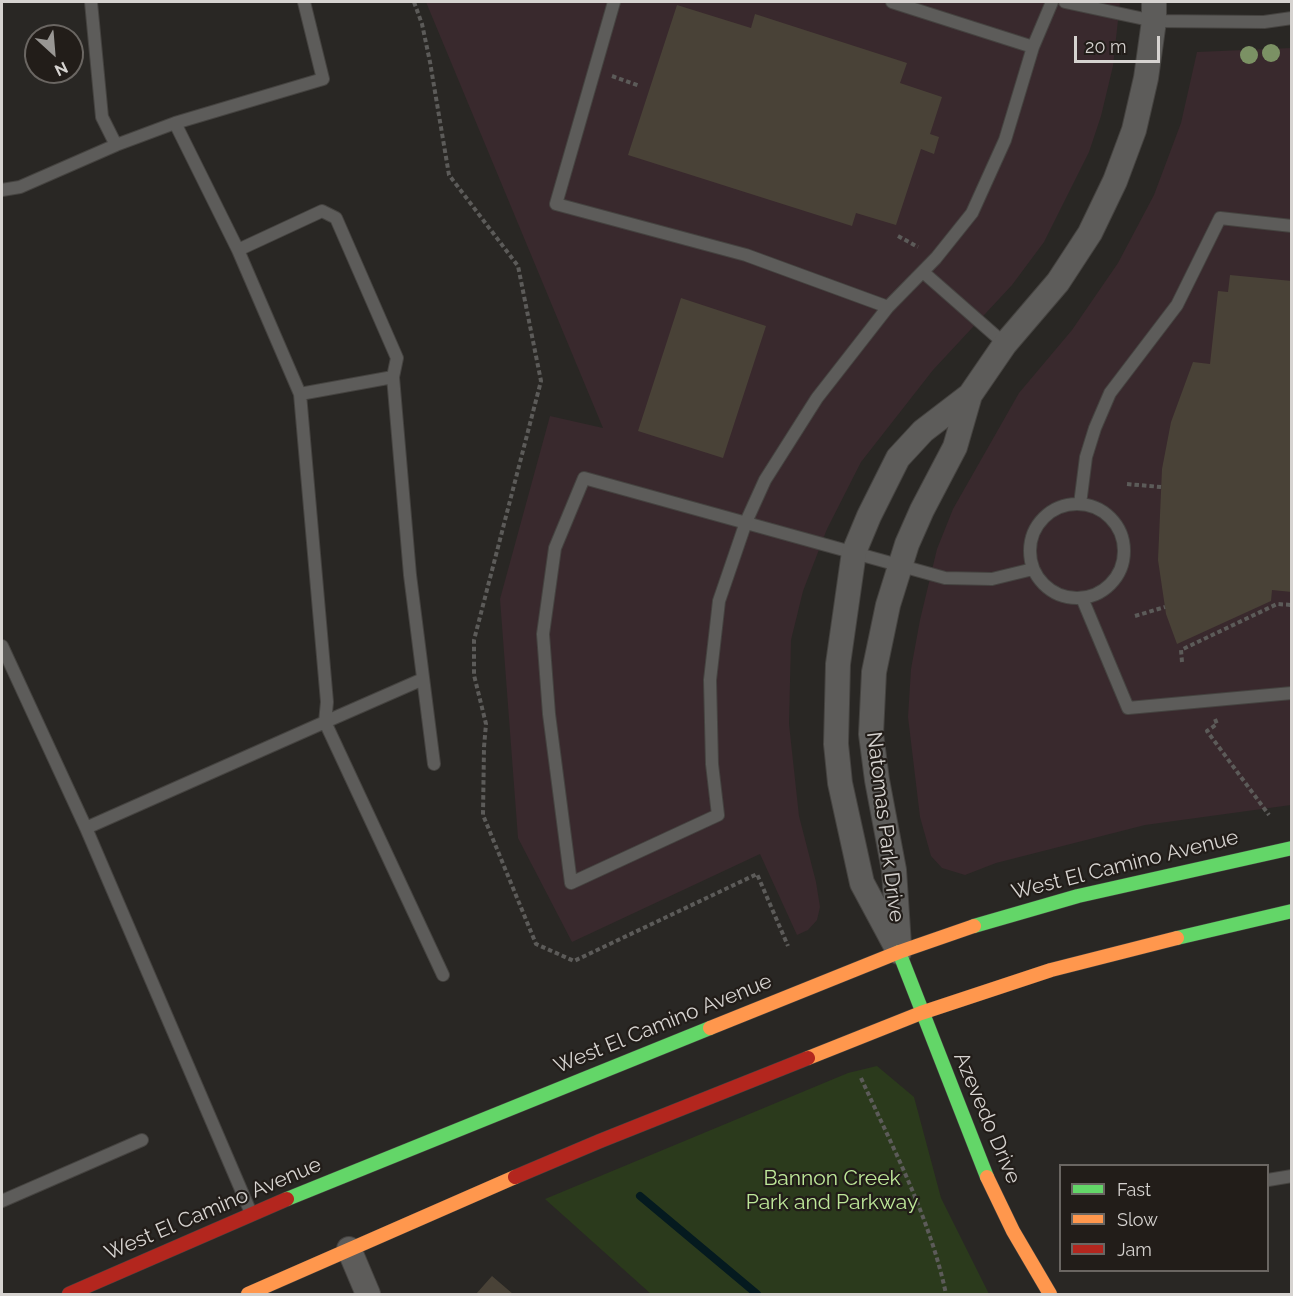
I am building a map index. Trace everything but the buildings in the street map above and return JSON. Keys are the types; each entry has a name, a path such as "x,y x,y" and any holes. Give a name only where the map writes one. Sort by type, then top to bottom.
{"main road":[{"name":"West El Camino Avenue","path":"69,1294 252,1213 899,952 981,923 1078,896 1292,848"},
{"path":"248,1294 600,1141 921,1013 1051,970 1127,949 1292,911"},
{"name":"Azevedo Drive","path":"899,952 981,1164 1037,1276 1050,1294"}],"street":[{"name":"Natomas Park Drive","path":"899,952 862,883 840,783 836,744 838,664 854,552 869,516 898,459 923,431 970,395 1005,344 1058,282 1090,233 1115,181 1134,130 1146,78 1154,11"},
{"name":"Natomas Park Drive","path":"899,952 894,870 871,734 874,672 899,565 922,510 955,447 970,395"},
{"path":"349,1249 368,1294"}],"lane":[{"path":"91,2 102,117 116,145"},
{"path":"2,190 20,187 116,145 175,123 323,79 304,2"},
{"path":"614,2 556,204 746,255 888,308"},
{"path":"892,2 1034,47"},
{"path":"1032,568 992,579 945,578 746,522 584,478 555,548 543,634 549,714 571,883 718,815 712,764 710,680 720,601 746,522 765,480 804,417 888,308 923,272 972,213 1005,140 1034,47 1052,2"},
{"path":"1065,2 1264,22 1292,18"},
{"path":"175,123 238,250 300,394 327,702 324,722 443,975"},
{"path":"238,250 322,211 336,218 397,358 393,377 410,574 434,764"},
{"path":"1080,504 1086,457 1110,393 1177,304 1220,218 1292,226"},
{"path":"923,272 1005,344"},
{"path":"300,394 393,377"},
{"path":"1080,504 1095,507 1108,516 1118,528 1123,542 1123,558 1119,573 1110,585 1097,594 1082,598 1066,597 1052,592 1041,582 1032,568 1029,555 1030,542 1043,518 1066,505 1080,504"},
{"path":"1082,598 1128,708 1292,693"},
{"path":"2,646 86,828 252,1213"},
{"path":"86,828 423,679"},
{"path":"2,1201 142,1140"},
{"path":"1269,1180 1292,1176"}],"path":[{"path":"414,2 422,24 430,62 449,175 518,266 541,381 474,640 474,675 486,724 483,815 536,944 574,962 757,874 788,946"},
{"path":"608,75 640,86"},
{"path":"898,236 918,247"},
{"path":"1127,484 1161,487"},
{"path":"1182,662 1181,650 1277,604 1292,606"},
{"path":"1135,616 1165,607"},
{"path":"1214,718 1217,724 1207,731 1269,815"},
{"path":"861,1078 917,1198 946,1294"}],"shaded area":[{"path":"426,2 1120,2 1113,66 1101,116 1089,152 1044,242 1012,285 933,370 861,462 827,529 803,591 791,640 789,724 799,816 820,907 817,920 808,930 797,935 760,854 572,942 518,838 500,599 550,416 603,428"},
{"path":"1291,48 1291,805 1145,825 996,863 965,875 942,868 931,856 920,817 908,717 911,669 920,620 937,549 953,509 1019,393 1072,330 1118,263 1154,195 1181,123 1197,52"}],"green space":[{"name":"Bannon Creek Park and Parkway","path":"877,1066 914,1097 941,1198 989,1294 651,1294 545,1199 848,1073"}],"waterway":[{"path":"640,1196 757,1294"}],"traffic: fast":[{"path":"974,926 1078,896 1292,848"},
{"path":"1177,938 1292,911"},
{"path":"899,952 987,1177"},
{"path":"287,1199 710,1028"}],"traffic: slow":[{"path":"710,1028 899,952 974,926"},
{"path":"808,1058 921,1013 1051,970 1177,938"},
{"path":"248,1294 515,1177"},
{"path":"987,1177 1013,1231 1050,1294"}],"traffic: jam":[{"path":"515,1177 808,1058"},
{"path":"69,1294 287,1199"}]}
